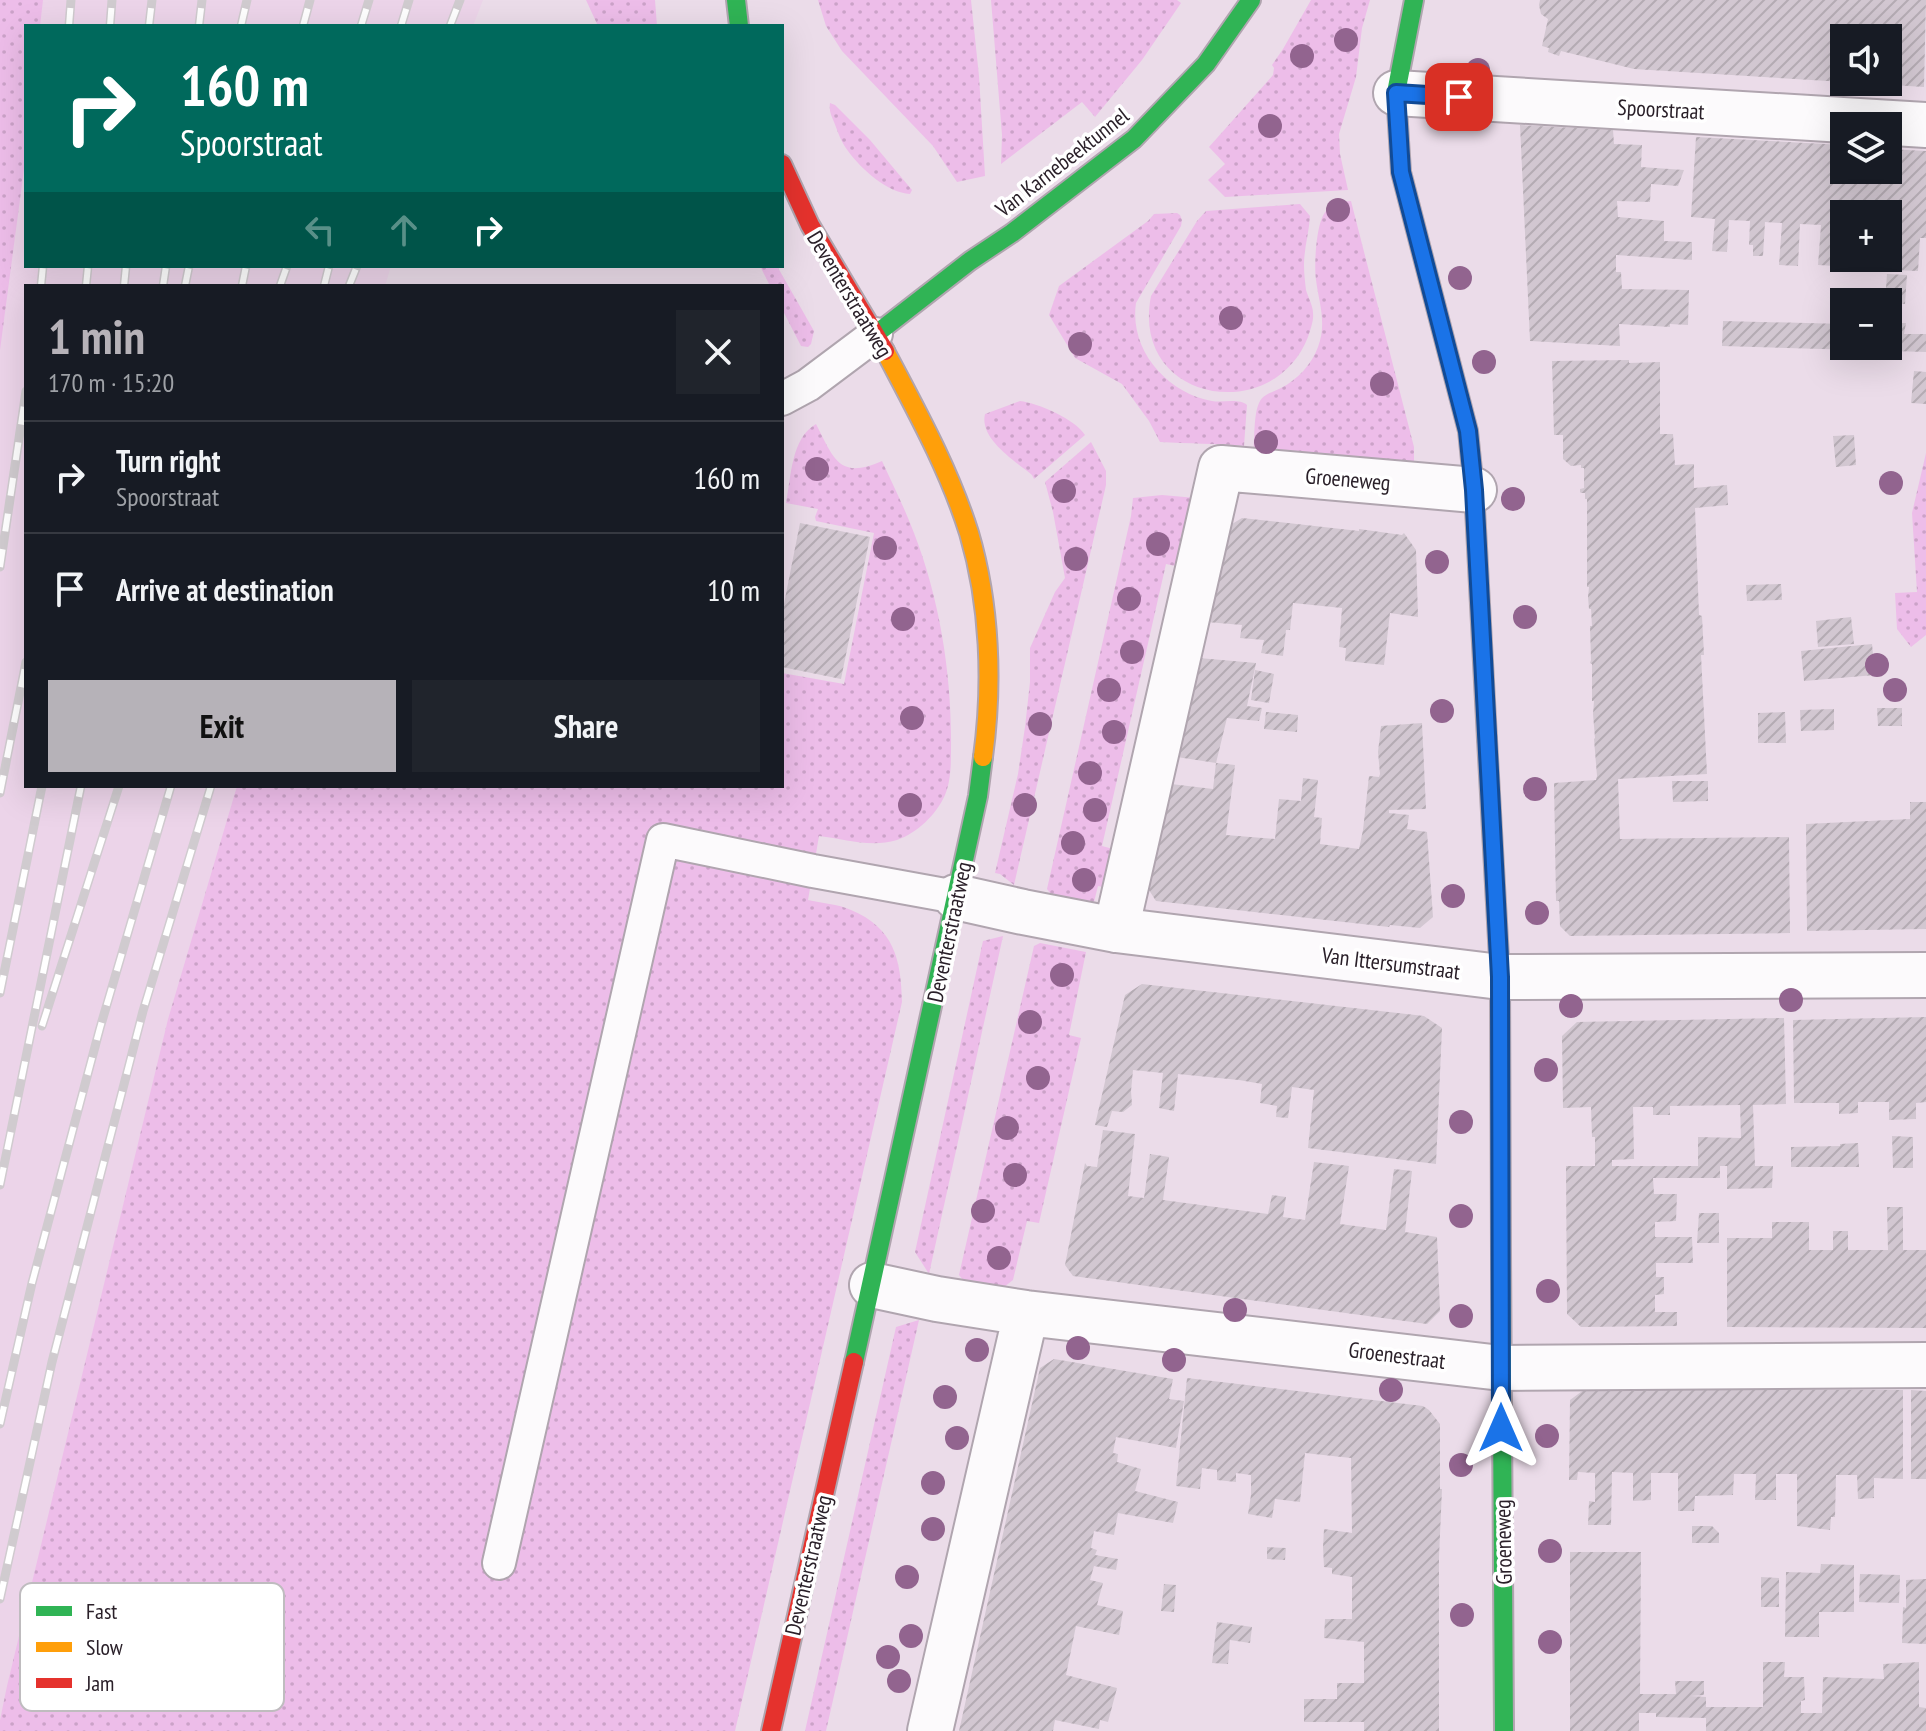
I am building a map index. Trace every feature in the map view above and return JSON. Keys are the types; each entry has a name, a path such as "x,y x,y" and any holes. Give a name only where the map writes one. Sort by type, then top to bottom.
{"street":[{"path":"736,0 739,24"},
{"name":"Van Karnebeektunnel","path":"876,334 1134,139 1206,64 1251,0"},
{"name":"Groeneweg","path":"1414,0 1396,93 1401,172 1468,431 1474,490 1500,977 1504,1731"},
{"name":"Spoorstraat","path":"1396,93 1926,125"},
{"name":"Deventerstraatweg","path":"771,1731 978,796 988,721 982,591 969,534 951,485 927,430 876,334 810,225 784,168"},
{"name":"Groeneweg","path":"1116,930 1221,468 1474,490"},
{"name":"Van Ittersumstraat","path":"956,897 1116,930 1500,977 1926,975"},
{"name":"Groenestraat","path":"872,1285 1026,1313 1501,1368 1926,1365"},
{"path":"930,1731 1026,1313"}],"lane":[{"path":"784,398 808,385 876,334"},
{"path":"499,1563 663,840 956,897"}],"shaded area":[{"path":"0,0 483,0 474,24 24,24 24,268 390,268 386,284 24,284 24,788 236,788 168,1019 33,1583 20,1583 20,1637 0,1720"},
{"path":"0,0 43,0 40,24 24,24 24,169 0,350"},
{"path":"586,0 655,0 657,24 597,24"},
{"path":"818,0 971,0 985,176 957,182 933,146 842,51 826,26"},
{"path":"991,0 1177,0 1181,3 1142,60 1095,117 1082,102 1001,164 1002,135"},
{"path":"1311,0 1370,0 1362,28 1356,77 1339,134 1348,190 1225,197 1208,180 1225,164 1209,147 1273,75 1272,65"},
{"path":"830,103 870,140 912,190 910,194 884,185 853,158 840,137 830,113"},
{"path":"1351,201 1414,447 1414,468 1253,456 1255,420 1260,401 1298,376 1318,347 1322,321 1315,274 1318,231 1332,203"},
{"path":"1300,204 1310,216 1304,268 1313,316 1308,337 1290,365 1266,383 1237,392 1208,390 1182,379 1162,360 1150,332 1151,296 1197,221 1206,211"},
{"path":"1177,213 1182,220 1181,226 1136,303 1135,320 1139,337 1154,367 1180,389 1212,401 1235,401 1247,405 1244,446 1160,442 1122,384 1075,358 1049,315 1059,286 1154,214"},
{"path":"761,268 778,268 814,331 808,347 801,346 784,313 784,284 769,284"},
{"path":"1020,401 1056,413 1085,435 1034,479 993,441 985,423 985,414"},
{"path":"816,424 833,456 847,467 868,466 882,461 910,524 931,585 943,639 951,721 951,766 945,795 937,809 912,833 897,840 877,843 819,836 808,900 846,908 877,926 886,936 897,959 902,1002 735,1731 0,1731 20,1632 20,1711 284,1711 284,1583 32,1583 168,1019 236,788 784,788 784,673 844,684 874,533 816,521 818,509 786,503 797,449 808,430"},
{"path":"1091,442 1106,471 1106,485 1014,885 995,873 1018,774 1030,682 1030,648 1055,592 1065,578 1045,482"},
{"path":"1926,453 1926,635 1911,647 1897,629 1895,593 1917,592 1912,513"},
{"path":"1162,495 1196,498 1180,567 1166,564 1102,846 1117,850 1108,888 1098,886 1093,906 1054,895 1047,889 1133,498"},
{"path":"1003,936 929,1274 915,1252 983,941"},
{"path":"1040,943 1086,952 1069,1035 1081,1038 1039,1223 1027,1221 1013,1280 1004,1287 963,1280 959,1275 1034,946"},
{"path":"919,1320 826,1731 805,1731 896,1327"}],"building":[{"path":"1540,0 1926,0 1924,87 1902,86 1902,24 1830,24 1830,81 1634,69 1561,51 1559,56 1542,46 1548,19 1541,14"},
{"path":"1520,125 1613,130 1614,144 1642,145 1641,167 1684,170 1678,186 1651,184 1650,202 1617,201 1618,217 1664,221 1664,241 1692,242 1692,260 1616,255 1616,272 1621,272 1622,289 1689,290 1688,325 1619,324 1620,346 1530,341"},
{"path":"1696,137 1830,144 1830,184 1902,184 1902,150 1926,151 1926,238 1920,238 1918,271 1902,270 1902,200 1830,200 1830,266 1818,265 1821,225 1800,224 1798,266 1779,265 1782,223 1765,222 1763,256 1753,256 1753,245 1749,245 1750,221 1729,220 1727,252 1712,251 1715,219 1691,217"},
{"path":"1887,274 1907,275 1905,304 1902,304 1902,288 1886,288"},
{"path":"1723,321 1830,324 1830,349 1722,346"},
{"path":"1902,323 1906,323 1904,334 1926,334 1926,352 1902,351"},
{"path":"1629,360 1629,363 1660,362 1660,434 1673,434 1675,465 1694,464 1694,488 1727,485 1728,505 1695,508 1707,774 1618,779 1620,839 1789,837 1790,933 1570,936 1560,926 1559,901 1556,901 1554,783 1596,780 1597,776 1590,663 1592,626 1587,587 1587,499 1585,493 1580,492 1584,488 1584,468 1581,465 1571,466 1563,459 1563,435 1554,435 1552,361"},
{"path":"1914,371 1926,372 1926,404 1911,403"},
{"path":"1854,435 1856,465 1836,467 1833,436"},
{"path":"1242,518 1404,533 1416,550 1418,617 1390,613 1384,665 1345,661 1346,648 1339,647 1342,608 1293,603 1283,656 1261,653 1264,640 1240,638 1242,625 1207,622 1227,527"},
{"path":"800,523 870,537 841,679 784,667 784,604"},
{"path":"1781,584 1782,600 1747,601 1746,585"},
{"path":"1851,617 1854,644 1818,647 1816,621"},
{"path":"1872,644 1875,675 1804,681 1801,651"},
{"path":"1199,658 1256,663 1247,706 1262,708 1259,721 1227,718 1216,763 1177,757"},
{"path":"1255,670 1274,674 1269,703 1251,700"},
{"path":"1877,708 1902,708 1902,726 1878,726"},
{"path":"1834,709 1834,730 1801,731 1800,710"},
{"path":"1266,712 1298,715 1297,732 1264,729"},
{"path":"1785,712 1786,743 1758,743 1758,713"},
{"path":"1422,723 1426,809 1389,810 1389,813 1409,815 1407,829 1427,832 1433,917 1420,928 1389,927 1156,901 1147,887 1171,784 1213,789 1216,763 1235,765 1226,835 1275,839 1279,799 1301,801 1303,778 1318,780 1314,817 1322,818 1320,844 1359,849 1369,776 1379,777 1380,774 1378,752 1381,726"},
{"path":"1672,781 1708,781 1708,801 1673,802"},
{"path":"1910,802 1926,802 1926,929 1807,931 1806,824 1910,819"},
{"path":"1142,984 1424,1016 1442,1028 1436,1164 1308,1148 1314,1090 1292,1087 1288,1118 1276,1117 1277,1106 1260,1103 1262,1084 1239,1080 1178,1074 1174,1111 1159,1108 1163,1073 1133,1070 1132,1105 1123,1112 1112,1111 1107,1127 1095,1125 1125,995"},
{"path":"1926,1017 1926,1102 1916,1103 1916,1119 1889,1120 1889,1102 1858,1102 1858,1113 1839,1114 1839,1103 1794,1103 1793,1020"},
{"path":"1784,1018 1786,1104 1753,1105 1755,1166 1773,1166 1772,1188 1727,1189 1727,1166 1720,1166 1720,1178 1653,1178 1654,1194 1677,1194 1676,1221 1655,1222 1655,1237 1692,1237 1693,1263 1656,1263 1656,1277 1664,1277 1664,1294 1655,1295 1655,1312 1677,1312 1677,1326 1581,1327 1567,1314 1566,1166 1595,1166 1591,1107 1563,1108 1562,1036 1577,1022","holes":["1740,1105 1741,1138 1698,1137 1698,1166 1612,1166 1612,1160 1634,1159 1633,1107 1653,1107 1653,1115 1670,1115 1670,1106"]},
{"path":"1103,1130 1135,1134 1128,1196 1144,1198 1150,1154 1169,1157 1163,1200 1268,1214 1272,1195 1286,1197 1283,1217 1305,1220 1314,1162 1349,1166 1340,1224 1386,1230 1394,1169 1412,1171 1405,1232 1437,1237 1440,1311 1427,1324 1073,1276 1065,1265 1085,1163 1097,1167"},
{"path":"1892,1136 1913,1137 1913,1168 1893,1168"},
{"path":"1858,1143 1859,1167 1791,1167 1791,1147"},
{"path":"1887,1207 1903,1207 1903,1250 1926,1250 1926,1328 1727,1327 1727,1238 1772,1238 1772,1222 1809,1222 1809,1250 1833,1250 1833,1231 1848,1231 1848,1250 1888,1250"},
{"path":"1699,1213 1719,1213 1719,1243 1697,1243"},
{"path":"1054,1359 1173,1379 1169,1399 1184,1401 1176,1448 1116,1437 1113,1453 1118,1454 1117,1462 1141,1469 1135,1491 1178,1502 1173,1523 1118,1513 1114,1535 1094,1531 1091,1548 1097,1550 1095,1555 1118,1559 1116,1570 1094,1566 1090,1580 1103,1583 1097,1605 1123,1611 1119,1635 1076,1626 1066,1675 1117,1688 1108,1722 1100,1720 1099,1729 1055,1720 1053,1731 959,1731 1040,1368"},
{"path":"1187,1378 1423,1406 1440,1424 1439,1731 1364,1731 1364,1722 1304,1722 1304,1699 1337,1699 1337,1683 1364,1683 1364,1642 1324,1638 1325,1619 1352,1619 1352,1577 1332,1574 1332,1568 1324,1567 1323,1547 1324,1529 1352,1533 1351,1458 1305,1453 1300,1502 1275,1499 1272,1518 1248,1514 1251,1475 1236,1473 1236,1482 1217,1480 1217,1470 1202,1468 1200,1489 1176,1486"},
{"path":"1585,1389 1903,1390 1903,1479 1874,1478 1874,1498 1858,1499 1857,1475 1836,1475 1835,1517 1831,1517 1830,1530 1797,1526 1797,1474 1776,1474 1776,1500 1755,1500 1756,1474 1734,1474 1733,1495 1695,1496 1694,1511 1678,1511 1678,1473 1651,1473 1651,1500 1633,1501 1633,1473 1612,1472 1611,1525 1588,1525 1589,1501 1595,1502 1595,1473 1578,1472 1577,1480 1569,1480 1570,1400"},
{"path":"1911,1390 1926,1391 1926,1479 1911,1479"},
{"path":"1692,1526 1712,1526 1719,1533 1719,1543 1692,1543"},
{"path":"1267,1547 1286,1548 1285,1560 1267,1559"},
{"path":"1570,1552 1641,1552 1640,1694 1676,1694 1675,1681 1704,1681 1704,1695 1690,1696 1706,1697 1706,1707 1763,1707 1763,1662 1785,1662 1784,1677 1804,1677 1805,1700 1801,1701 1801,1713 1822,1713 1823,1677 1884,1679 1883,1664 1919,1662 1919,1707 1926,1708 1926,1731 1706,1731 1706,1718 1656,1717 1656,1713 1639,1713 1639,1731 1570,1731"},
{"path":"1821,1564 1854,1565 1854,1612 1819,1612 1819,1637 1785,1637 1786,1572 1820,1573"},
{"path":"1860,1574 1900,1575 1899,1603 1859,1602"},
{"path":"1761,1577 1779,1578 1779,1607 1761,1607"},
{"path":"1926,1579 1926,1644 1902,1643 1906,1580"},
{"path":"1164,1584 1176,1585 1174,1612 1161,1611"},
{"path":"1217,1622 1252,1627 1250,1643 1230,1640 1228,1664 1212,1663"}],"railway":[{"path":"69,24 71,0"},
{"path":"110,24 112,0"},
{"path":"149,24 152,0"},
{"path":"199,24 202,0"},
{"path":"241,24 247,0"},
{"path":"304,24 310,0"},
{"path":"362,24 369,0"},
{"path":"402,24 409,0"},
{"path":"451,24 460,0"},
{"path":"41,284 43,268"},
{"path":"86,284 88,268"},
{"path":"124,284 126,268"},
{"path":"163,284 166,268"},
{"path":"185,284 189,268"},
{"path":"242,284 246,268"},
{"path":"281,284 286,268"},
{"path":"324,284 328,268"},
{"path":"350,284 356,268"},
{"path":"0,567 24,405"},
{"path":"0,793 24,672"},
{"path":"0,993 42,788"},
{"path":"0,1185 81,788"},
{"path":"42,1026 118,788"},
{"path":"0,1424 32,1283 100,1028 170,788"},
{"path":"0,1599 52,1362 143,1011 210,788"}],"traffic: fast":[{"path":"736,0 739,24"},
{"path":"876,334 1134,139 1206,64 1251,0"},
{"path":"1414,0 1396,93 1401,172 1468,431 1487,739"},
{"path":"854,1362 978,796 983,757"},
{"path":"1501,1253 1504,1731"}],"traffic: slow":[{"path":"885,351 942,463 961,509 976,560 988,644 988,701 983,757"},
{"path":"1487,739 1500,977 1501,1253"}],"traffic: jam":[{"path":"784,168 810,225 885,351"},
{"path":"771,1731 854,1362"}],"route":[{"path":"1459,97 1396,93 1401,172 1468,431 1474,490 1500,977 1501,1428"}]}
